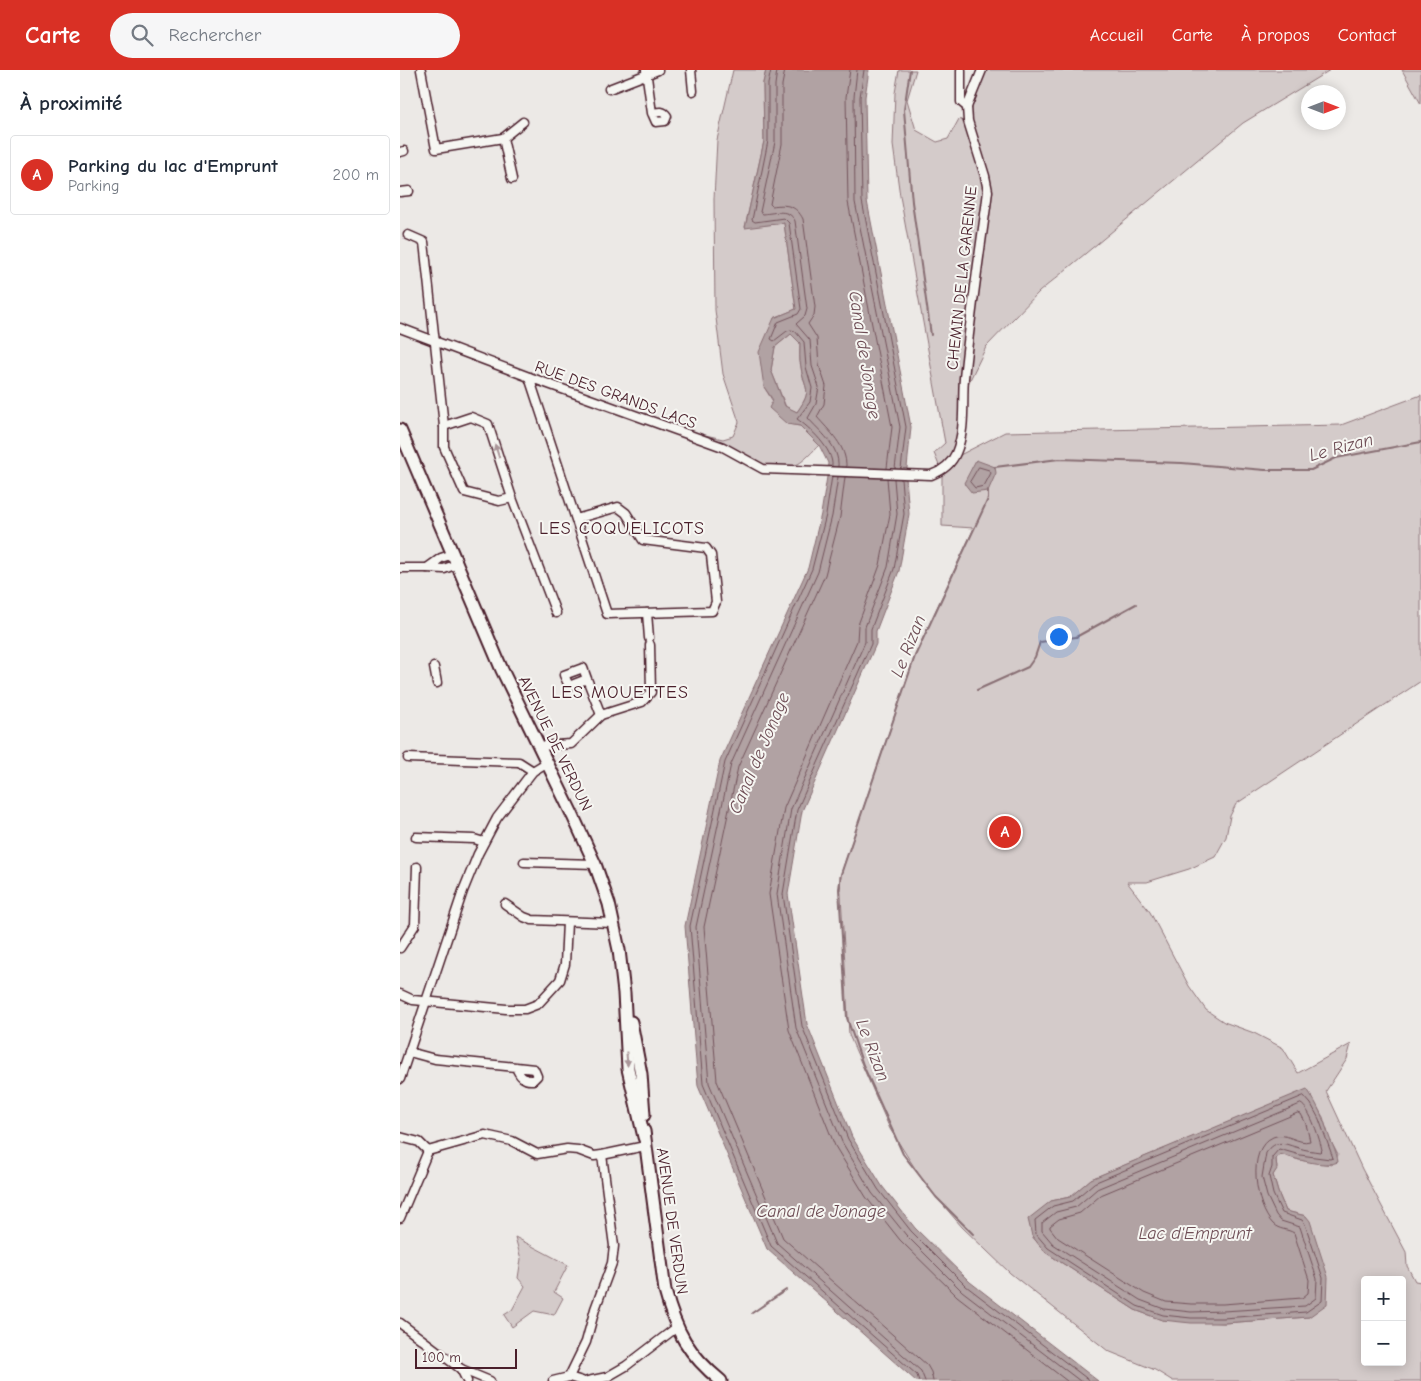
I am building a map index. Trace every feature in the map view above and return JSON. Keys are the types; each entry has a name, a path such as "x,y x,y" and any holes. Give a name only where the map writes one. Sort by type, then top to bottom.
{"main road":[{"name":"AVENUE DE VERDUN","path":"400,430 502,670 595,864 609,904 619,950 624,993 641,1074 644,1141 665,1291 676,1327 693,1354 722,1381"}],"street":[{"path":"421,70 436,149 503,138 518,128 523,122"},
{"path":"609,90 646,72 658,70"},
{"path":"691,70 693,91"},
{"name":"CHEMIN DE LA GARENNE","path":"925,475 939,472 948,466 956,454 962,434 964,378 988,191 968,121 967,107 961,102 961,70"},
{"path":"967,107 982,70"},
{"path":"646,72 652,113"},
{"path":"503,138 512,179"},
{"path":"400,192 409,190"},
{"path":"408,235 424,242 444,426 444,447 464,492 500,502 512,498"},
{"name":"RUE DES GRANDS LACS","path":"400,328 723,448 763,469 925,475"},
{"path":"529,377 607,614 712,611 716,602 711,555 706,548 643,540 626,513 618,507 576,519"},
{"path":"444,426 471,417 488,424 512,498 556,613"},
{"path":"400,568 444,569 455,559"},
{"path":"539,746 571,744 601,714 642,702 651,692 647,613"},
{"path":"434,667 437,683"},
{"path":"587,680 601,714"},
{"path":"408,758 519,762 533,771"},
{"path":"400,1079 463,891 478,854 497,818 533,771 546,764"},
{"path":"416,837 474,839 484,842"},
{"path":"524,862 595,864"},
{"path":"400,948 415,925 417,867"},
{"path":"505,904 532,920 613,923"},
{"path":"400,994 413,1000 506,1009 525,1009 538,1004 560,980 565,964 567,922"},
{"path":"409,1052 435,1058 516,1067"},
{"path":"428,1151 484,1135 512,1141 537,1154 567,1149 578,1150 594,1156 644,1141"},
{"path":"400,1137 419,1142 428,1151"},
{"path":"400,1218 428,1151"},
{"path":"569,1377 586,1342 595,1309 612,1263 614,1246 602,1155"},
{"path":"400,1323 461,1369 490,1381"},
{"path":"588,1381 607,1377 626,1366 676,1327"},
{"path":"461,1369 466,1381"},
{"path":"553,1381 569,1377 582,1381"}],"shaded area":[{"path":"733,70 766,70 763,83 764,141 745,227 784,223 796,309 774,318 764,387 787,424 800,426 819,445 801,462 787,467 761,464 698,436 701,434 723,439 733,436 739,422 723,374 715,310 714,199 717,140"},
{"path":"899,70 916,70 907,100 916,130 937,142 948,139 959,119 965,122 981,70 1330,70 1305,85 1301,85 1301,88 1243,123 1039,292 986,347 968,384 965,435 958,456 1005,432 1341,425 1421,395 1421,681 1236,804 1230,816 1226,837 1215,857 1189,869 1147,882 1127,882 1150,912 1189,986 1206,1010 1224,1022 1254,1033 1283,1048 1298,1073 1351,1044 1347,1059 1326,1091 1362,1169 1406,1252 1407,1266 1415,1281 1421,1282 1421,1381 1173,1381 1155,1370 1108,1351 1010,1273 962,1227 925,1184 890,1129 849,1035 840,877 915,655 974,528 942,526 942,473 934,453 945,443 900,196 893,145 895,93","holes":["1307,1090 1323,1117 1329,1138 1338,1155 1332,1165 1299,1160 1280,1154 1276,1159 1277,1168 1273,1175 1286,1211 1306,1216 1309,1317 1224,1323 1162,1320 1135,1310 1045,1252 1032,1236 1051,1201 1070,1197 1091,1179"]},
{"path":"1402,70 1421,70 1421,104"},
{"path":"791,334 800,343 800,364 807,394 797,412 786,407 771,370 775,347"},
{"path":"515,1237 568,1265 554,1292 563,1298 554,1315 534,1311 512,1327 504,1315 512,1310 525,1286 518,1278 521,1259"}],"water":[{"name":"Canal de Jonage","path":"766,70 869,70 865,97 867,201 911,427 906,478 909,514 899,571 876,631 876,644 802,811 788,894 807,1024 852,1137 882,1186 915,1228 970,1282 1098,1381 916,1381 767,1249 698,1086 685,926 720,761 808,568 821,514 828,463 819,445 800,426 787,424 769,408 773,400 764,387 759,352 774,318 796,309 784,223 745,228 764,141 763,83","holes":["791,334 800,343 800,361 807,394 797,412 785,406 771,370 775,347"]},
{"path":"976,460 995,467 996,473 988,491 972,493 964,483"},
{"name":"Lac d'Emprunt","path":"1307,1089 1322,1117 1338,1162 1332,1164 1317,1163 1280,1154 1276,1159 1277,1169 1273,1175 1286,1211 1306,1216 1310,1221 1328,1277 1327,1304 1309,1317 1224,1323 1191,1323 1162,1320 1135,1310 1045,1252 1032,1236 1028,1219 1051,1201 1070,1197 1091,1179"}],"waterway":[{"path":"910,70 904,110 912,202 931,335"},
{"name":"Le Rizan","path":"995,467 1059,459 1182,463 1265,470 1311,470 1336,458 1421,442"},
{"name":"Le Rizan","path":"973,1234 936,1197 903,1154 863,1065 847,1018 839,889 841,874 915,656 988,499 988,490"},
{"path":"977,690 1028,667 1035,657 1040,642 1076,637 1136,604"},
{"path":"752,1313 786,1290"}],"place":[{"name":"Parking du lac d'Emprunt","path":"1005,832"}],"district":[{"name":"LES COQUELICOTS","path":"622,528"},
{"name":"LES MOUETTES","path":"620,692"}]}
